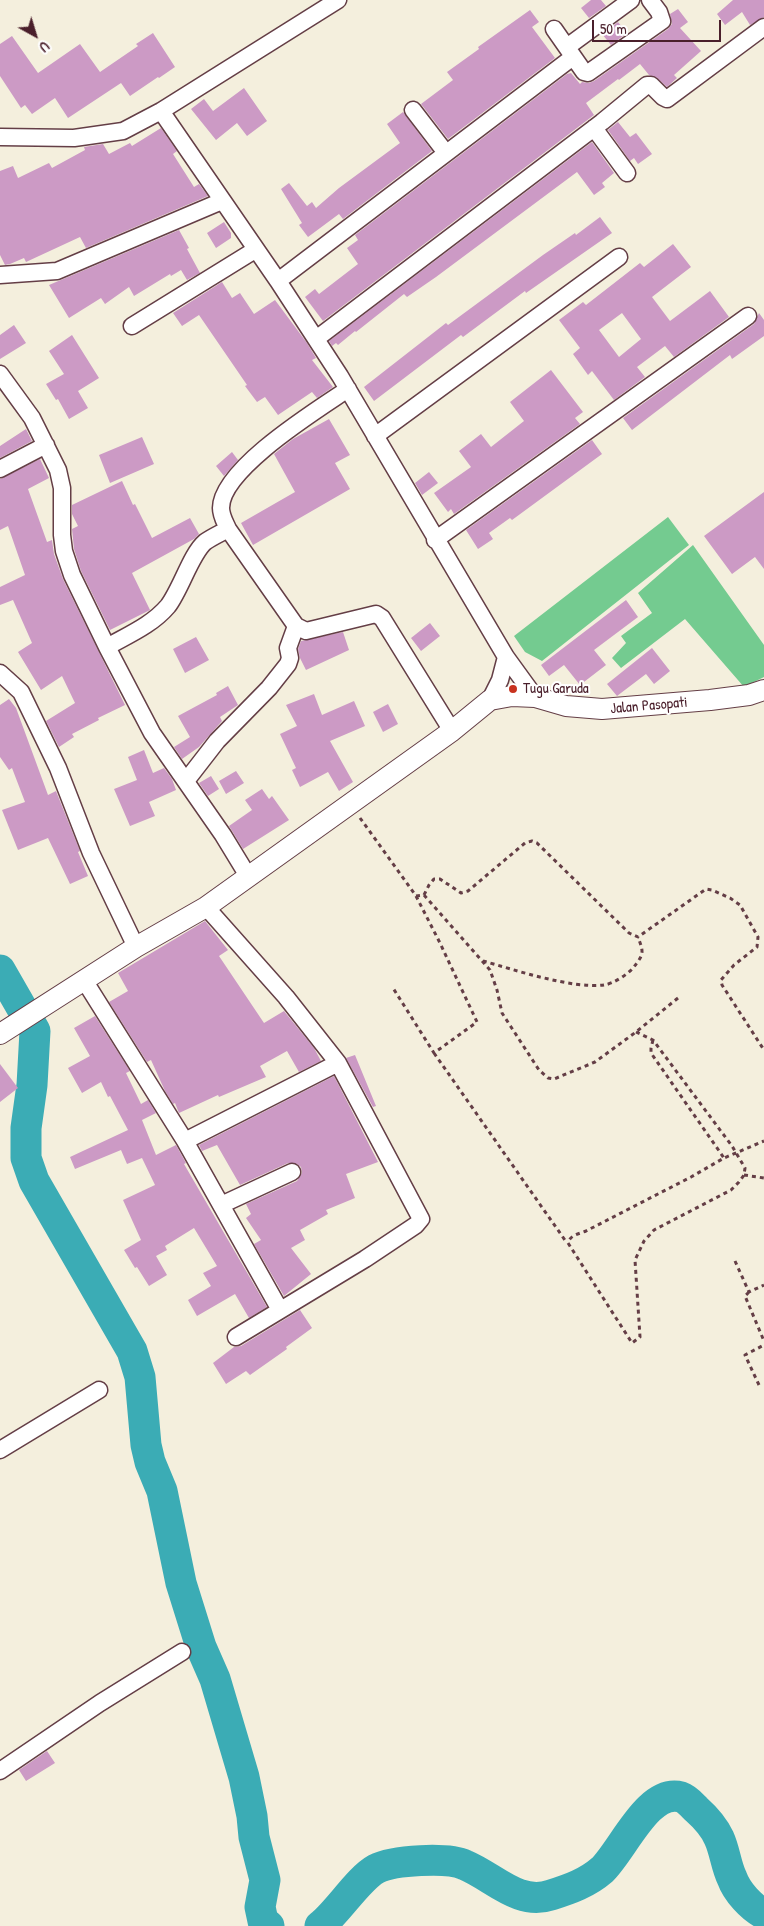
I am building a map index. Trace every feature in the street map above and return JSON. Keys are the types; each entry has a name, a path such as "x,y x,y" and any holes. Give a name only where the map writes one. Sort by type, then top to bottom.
{"street":[{"path":"0,137 74,138 123,131 161,111 338,0"},
{"path":"278,281 446,153 631,0"},
{"path":"554,28 584,72 588,73 662,21 659,12 650,0"},
{"path":"316,339 621,108 647,85 651,85 663,97 667,98 764,27"},
{"path":"413,110 446,153"},
{"path":"161,111 278,281 348,389 506,658 535,697"},
{"path":"594,128 627,173"},
{"path":"0,275 57,272 222,201"},
{"path":"132,326 255,250"},
{"path":"375,436 619,258"},
{"path":"435,540 748,316"},
{"path":"0,374 32,418 58,470 62,488 62,535 64,550 72,575 107,647 152,733 223,835 248,876"},
{"path":"348,389 280,436 237,473 226,492 221,506 222,516 228,529 296,626 306,631 376,614 382,618 452,731"},
{"path":"0,469 46,446"},
{"path":"107,647 147,624 166,608 200,548 205,542 228,529"},
{"path":"186,781 217,741 269,688 288,664 290,658 288,648 296,626"},
{"path":"8,1029 136,947 206,908 452,731 490,700 500,680 506,658"},
{"path":"0,673 21,692 58,768 91,853 136,947"},
{"name":"Jalan Pasopati","path":"490,700 512,696 535,697 566,706 602,709 710,700 749,695 764,690"},
{"path":"206,908 286,997 338,1063 421,1219 416,1225 366,1259 236,1337"},
{"path":"84,980 185,1141 280,1310"},
{"path":"185,1141 338,1063"},
{"path":"221,1205 292,1172"},
{"path":"0,1450 100,1390"},
{"path":"0,1770 116,1700 182,1652"}],"path":[{"path":"350,803 416,896 477,1022 434,1053"},
{"path":"424,895 434,879 440,879 461,893 468,891 525,843 532,841 538,843 629,933 638,937 643,951 642,956 630,972 606,985 574,983 538,976 483,961"},
{"path":"638,937 706,889 730,898 740,905 758,937 757,947 734,965 721,980 764,1050"},
{"path":"416,896 424,895"},
{"path":"424,895 490,970 502,1013 539,1070 548,1078 554,1079 595,1062 678,998"},
{"path":"393,988 434,1053 568,1243 631,1342 635,1342 640,1337 636,1260 644,1241 654,1230 731,1190 744,1175 745,1168 737,1154 653,1040 636,1032"},
{"path":"653,1040 650,1048 652,1053 724,1158"},
{"path":"568,1243 572,1236 612,1218 724,1158 764,1141"},
{"path":"744,1175 764,1178"},
{"path":"735,1261 749,1292"},
{"path":"764,1285 744,1296 764,1341"},
{"path":"759,1385 745,1356 764,1346"}],"green space":[{"path":"668,517 689,545 542,661 525,652 514,636"},
{"path":"693,545 764,645 764,677 744,687 685,619 621,668 612,658 626,643 621,636 652,613 638,593"}],"building":[{"path":"591,0 601,0 606,6 589,18 581,8"},
{"path":"733,0 764,0 764,17 750,25 742,12 725,25 717,14"},
{"path":"678,9 688,22 680,28 701,51 674,75 677,78 667,87 657,78 649,75 640,64 586,103 594,115 323,321 305,297 315,289 319,294 358,264 347,248 358,240 355,235 567,74 571,73 580,84 582,82 589,83 594,81 668,29 672,24 670,14"},
{"path":"530,10 539,22 532,27 555,58 448,139 421,104 453,80 447,72"},
{"path":"618,22 627,33 611,45 602,34"},
{"path":"153,33 175,67 130,96 121,83 68,118 55,98 32,114 25,105 21,108 0,76 0,44 12,36 38,73 80,44 100,72 138,46 136,44"},
{"path":"244,88 267,121 247,136 237,123 216,140 191,109 204,99 213,111"},
{"path":"403,112 432,151 343,219 339,214 308,237 299,225 302,223 281,189 289,183 307,206 312,202 316,208 339,188 400,143 387,124"},
{"path":"618,122 630,137 636,133 652,154 638,164 634,158 630,161 608,130"},
{"path":"161,128 177,151 173,154 194,187 199,184 208,196 86,248 80,237 26,262 24,258 5,265 0,255 0,171 13,166 18,178 49,163 52,168 85,150 84,147 103,144 109,154 130,143 132,146"},
{"path":"592,142 614,173 602,183 605,187 594,195 577,172 436,277 407,297 404,294 338,345 336,343 332,346 329,341"},
{"path":"600,217 612,233 526,293 525,291 463,337 461,335 374,401 364,387 446,323 448,325 543,255 575,233 576,235"},
{"path":"224,222 231,233 231,238 216,248 207,233"},
{"path":"179,230 200,273 187,280 181,270 171,276 170,274 134,296 129,287 105,304 101,298 69,318 49,285"},
{"path":"673,244 691,267 652,297 670,321 710,291 729,317 674,357 665,346 637,367 645,377 614,400 592,371 588,375 573,354 580,348 559,320 583,302 586,305 640,263 644,267","holes":["622,313 641,339 619,357 599,330"]},
{"path":"222,282 232,298 240,293 254,314 275,300 307,343 316,358 312,360 333,387 317,398 312,392 278,415 265,397 257,402 199,315 182,326 173,313"},
{"path":"759,313 764,320 764,336 732,359 730,355 632,430 623,418 754,324"},
{"path":"14,325 26,343 0,359 0,335"},
{"path":"72,335 99,378 78,391 88,408 69,419 58,399 56,400 46,384 64,374 49,351"},
{"path":"551,370 583,412 575,418 580,424 454,514 451,509 448,512 434,493 471,467 459,451 481,434 491,447 524,421 510,402"},
{"path":"329,419 350,455 335,463 350,489 253,545 241,523 295,492 274,454 293,439"},
{"path":"26,429 32,441 0,458 0,446"},
{"path":"142,437 154,464 110,483 99,455"},
{"path":"592,440 602,454 512,520 510,518 489,533 493,539 478,549 466,530"},
{"path":"232,452 238,460 224,476 216,466"},
{"path":"40,459 49,478 28,489 47,542 52,540 54,554 63,579 125,705 98,718 99,720 72,734 74,737 59,747 46,721 75,703 62,676 41,690 18,652 32,643 13,600 0,605 0,587 25,575 8,526 0,530 0,479"},
{"path":"429,472 438,483 422,495 415,483"},
{"path":"122,481 152,538 190,518 199,534 194,539 132,573 150,610 110,630 81,571 74,549 72,529 78,526 72,514 72,505"},
{"path":"764,492 764,569 755,557 732,574 704,536"},
{"path":"626,600 638,617 594,650 606,665 580,685 564,665 549,676 541,665"},
{"path":"430,623 440,636 421,651 411,638"},
{"path":"343,632 349,650 306,670 298,649 301,641"},
{"path":"196,637 209,660 185,673 173,649"},
{"path":"652,648 670,671 654,684 646,674 617,696 607,684"},
{"path":"228,686 238,705 220,717 222,721 199,747 182,759 174,747 190,737 178,716 217,695 216,693"},
{"path":"314,694 322,715 354,701 365,726 330,741 353,782 339,791 328,772 300,787 292,770 296,768 280,734 297,726 286,705"},
{"path":"9,699 16,708 48,795 56,791 80,851 78,852 88,876 70,884 48,838 18,850 2,810 25,802 12,768 9,770 0,757 0,705"},
{"path":"388,704 398,724 383,732 373,712"},
{"path":"144,750 153,773 164,768 172,779 176,790 149,802 155,816 130,826 114,789 137,780 128,757"},
{"path":"236,771 244,783 226,794 219,781"},
{"path":"211,776 219,789 208,796 199,783"},
{"path":"262,789 269,799 272,796 289,820 243,849 229,826 252,810 245,800"},
{"path":"205,921 228,950 219,956 264,1023 284,1011 314,1048 321,1061 299,1072 287,1051 260,1066 266,1077 219,1097 218,1095 179,1113 175,1103 173,1104 165,1091 151,1060 147,1062 109,1002 128,991 118,973"},
{"path":"95,1016 130,1071 126,1073 141,1104 148,1100 156,1113 142,1120 156,1155 176,1145 186,1163 184,1164 267,1307 249,1318 235,1294 197,1316 188,1300 211,1286 203,1273 217,1266 194,1228 165,1246 167,1250 156,1256 167,1275 149,1286 137,1267 135,1268 124,1250 141,1240 123,1200 155,1185 142,1158 127,1164 121,1150 75,1169 70,1157 128,1130 101,1082 82,1093 68,1068 90,1056 74,1028"},
{"path":"355,1055 376,1106 373,1107 346,1058"},
{"path":"0,1064 18,1088 0,1102"},
{"path":"334,1076 378,1162 346,1174 355,1198 326,1210 328,1214 300,1230 305,1240 291,1248 311,1274 284,1296 254,1244 261,1240 246,1218 251,1214 246,1204 297,1181 302,1173 301,1167 297,1164 288,1163 240,1185 217,1145 202,1151 199,1145"},
{"path":"300,1310 312,1328 286,1347 287,1349 250,1375 246,1371 226,1384 213,1363 234,1347 241,1346"},
{"path":"47,1751 55,1763 26,1781 19,1770"}],"waterway":[{"path":"0,970 35,1031 32,1085 26,1128 26,1158 34,1181 132,1351 140,1377 146,1445 150,1462 162,1491 181,1583 201,1647 215,1679 244,1777 254,1837 265,1880 260,1907 263,1921 269,1926"},
{"path":"320,1926 369,1874 376,1869 395,1863 434,1860 465,1865 506,1889 528,1897 551,1895 565,1890 584,1882 602,1870 647,1811 658,1802 669,1797 685,1799 709,1822 719,1838 737,1889 749,1903 764,1914"}],"place":[{"name":"Tugu Garuda","path":"513,689"}]}
